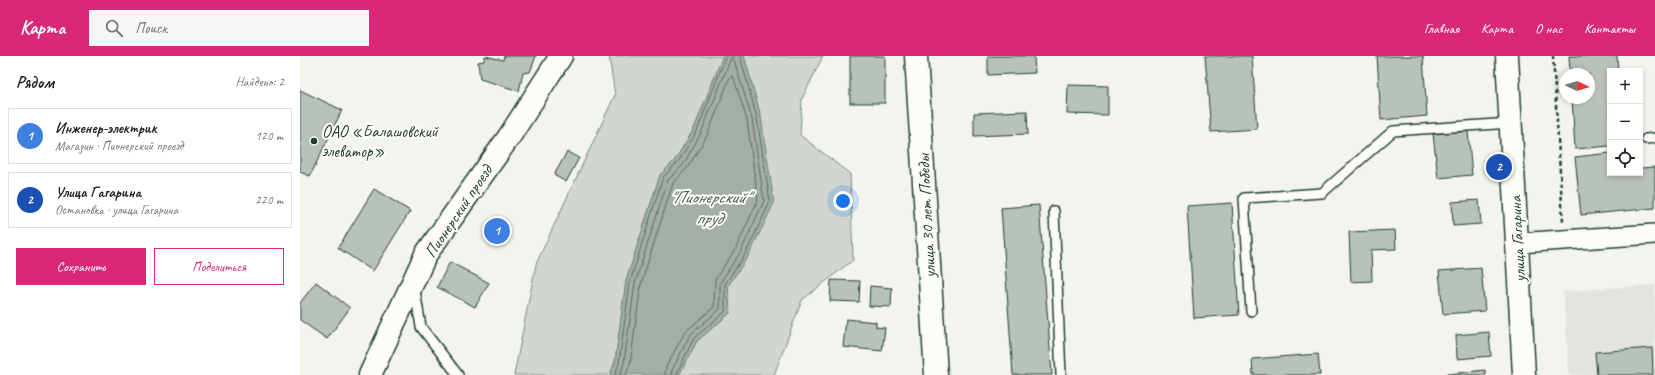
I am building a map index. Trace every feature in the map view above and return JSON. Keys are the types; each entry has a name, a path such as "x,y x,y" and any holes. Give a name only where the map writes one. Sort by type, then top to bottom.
{"street":[{"name":"Пионерский проезд","path":"370,375 426,254 509,137 561,56"},
{"name":"улица 30 лет Победы","path":"916,56 936,375"},
{"name":"улица Гагарина","path":"1507,56 1524,375"},
{"path":"1517,243 1655,234"}],"lane":[{"path":"1251,311 1244,198 1322,193 1393,131 1511,123"},
{"path":"1054,211 1061,375"},
{"path":"414,281 421,327 458,375"}],"path":[{"path":"1553,56 1564,240"}],"shaded area":[{"path":"609,56 723,56 694,129 675,160 660,175 626,281 615,362 610,375 514,375 536,264 615,95"},
{"path":"744,56 823,56 802,99 800,135 850,174 853,260 802,300 774,375 679,375 697,341 730,313 728,286 761,117"},
{"path":"1655,285 1655,375 1569,375 1563,291"}],"water":[{"name":"\"Пионерский\" пруд","path":"723,56 744,56 761,117 774,203 749,255 728,286 730,313 697,341 679,375 610,375 615,362 626,281 660,175 675,160 694,129"}],"building":[{"path":"485,56 503,60 504,56 536,56 530,72 523,73 519,91 480,79 478,62 484,61"},
{"path":"850,56 885,56 885,103 850,103"},
{"path":"988,56 1034,56 1035,73 988,75"},
{"path":"1205,56 1252,56 1257,129 1211,132"},
{"path":"1377,56 1423,56 1427,116 1381,120"},
{"path":"1569,56 1617,56 1618,68 1607,68 1607,146 1575,149 1572,104 1595,104 1595,68 1570,68"},
{"path":"1068,85 1108,86 1108,115 1067,114"},
{"name":"ОАО «Балашовский элеватор»","path":"300,90 342,110 310,176 300,172"},
{"path":"1027,111 1028,134 974,136 974,113"},
{"path":"1468,131 1472,175 1438,178 1433,134"},
{"path":"567,152 579,158 566,182 554,175"},
{"path":"1607,153 1607,176 1643,176 1643,168 1655,167 1655,208 1581,215 1575,157"},
{"path":"374,189 410,211 373,271 338,248"},
{"path":"1479,200 1481,224 1453,226 1452,202"},
{"path":"1232,203 1239,315 1194,318 1187,206"},
{"path":"1039,205 1052,375 1013,375 1001,208"},
{"path":"1395,230 1396,249 1371,250 1372,281 1351,282 1349,232"},
{"path":"450,262 489,283 475,307 437,287"},
{"path":"1481,268 1485,311 1443,314 1439,271"},
{"path":"831,280 860,281 859,302 830,301"},
{"path":"316,282 350,308 327,339 300,320 300,303"},
{"path":"870,286 892,288 891,307 869,306"},
{"path":"846,319 876,322 876,327 885,328 882,351 843,347"},
{"path":"1489,332 1491,356 1457,359 1456,335"},
{"path":"1652,348 1653,375 1597,375 1595,352"},
{"path":"1318,354 1320,375 1253,375 1252,359"},
{"path":"1485,370 1486,375 1439,375"}],"place":[{"name":"ОАО «Балашовский элеватор»","path":"314,141"},
{"name":"Улица Гагарина","path":"1499,167"},
{"name":"Инженер-электрик","path":"497,231"}]}
